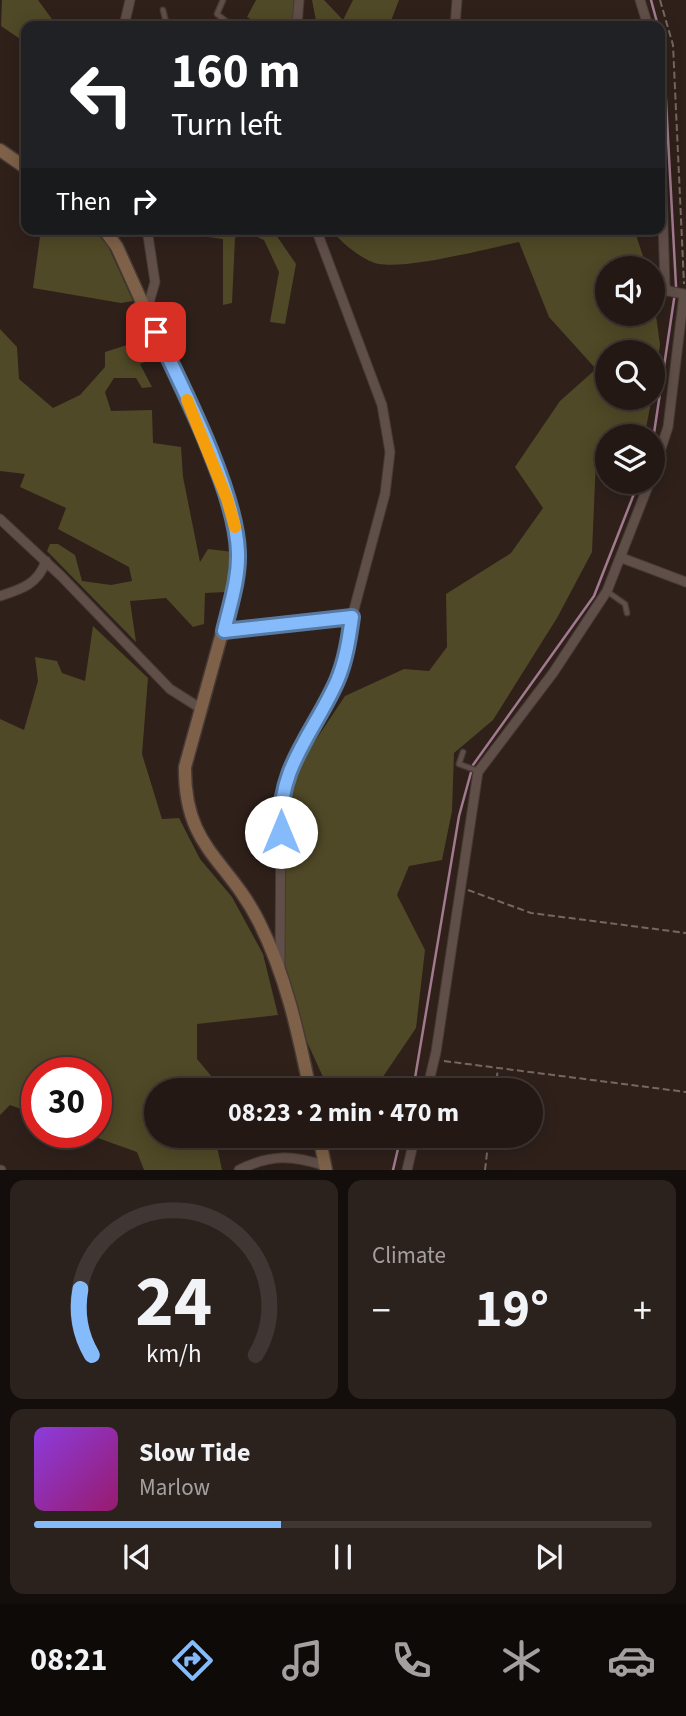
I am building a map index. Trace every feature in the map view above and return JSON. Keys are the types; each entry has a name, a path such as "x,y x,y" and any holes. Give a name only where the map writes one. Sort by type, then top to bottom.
{"main road":[{"path":"0,150 21,162"},
{"path":"108,235 117,247 200,431 227,499 237,535 238,567 224,631 185,767 187,809 198,838 248,902 280,972 294,1011 308,1078"},
{"path":"322,1148 326,1168"}],"street":[{"path":"125,21 130,0"},
{"path":"297,21 299,0"},
{"path":"455,21 457,0"},
{"path":"639,0 646,21"},
{"path":"146,313 155,282 148,235"},
{"path":"280,972 281,793 308,731 337,681 348,648 352,617 385,494 390,452 382,405 318,235"},
{"path":"663,235 665,286 668,291 684,294 665,436"},
{"path":"430,1078 478,772 553,673 607,591 645,494"},
{"path":"0,519 46,561 170,689 200,708"},
{"path":"622,558 686,582"},
{"path":"0,596 40,577 46,561"},
{"path":"224,631 352,617"},
{"path":"407,1170 412,1148"},
{"path":"239,1170 267,1160 299,1157 326,1168"}],"lane":[{"path":"223,0 217,13 226,21"},
{"path":"163,10 166,21"},
{"path":"607,591 625,604 627,613"},
{"path":"463,752 459,764 478,772"}],"path":[{"path":"660,0 673,45 684,294"},
{"path":"461,887 531,913 686,933"},
{"path":"434,1060 686,1092"},
{"path":"497,1078 498,1068"},
{"path":"485,1170 488,1148"}],"shaded area":[{"path":"2,0 38,0 53,21 21,21 21,40 1,26"},
{"path":"256,0 294,0 293,21 254,21 247,17"},
{"path":"312,0 324,0 343,20 353,0 399,0 391,21 316,21"},
{"path":"40,235 98,235 108,246 133,301 121,303 33,288"},
{"path":"239,235 235,238 232,303 223,305 223,239 200,236"},
{"path":"253,235 276,235 296,264 285,324 270,322 279,272 264,240"},
{"path":"336,235 636,235 643,256 595,256 595,326 657,326 659,340 595,340 595,368 549,317 519,242 428,261 393,265 379,264 352,250"},
{"path":"0,329 17,347 19,379 53,408 80,395 105,367 105,352 149,338 159,357 140,364 152,387 142,388 136,378 114,378 105,392 111,411 152,410 153,443 181,447 183,477 200,562 208,549 233,552 226,592 205,593 204,624 193,627 166,598 130,601 136,642 47,551 50,544 58,544 75,555 82,581 111,585 132,581 129,567 58,529 66,508 20,487 25,474 0,471"},
{"path":"595,370 595,410 649,410 647,424 595,424 592,552 557,618 493,720 454,753 452,811 442,860 409,866 397,895 425,950 416,1028 382,1078 324,1078 286,996 275,940 283,789 345,696 404,669 429,671 447,647 446,594 511,553 543,508 515,467 560,401"},
{"path":"93,626 148,678 142,754 162,819 179,818 200,859 232,897 263,954 278,1015 197,1024 197,1059 213,1078 144,1078 144,1148 217,1148 222,1170 144,1170 137,1152 112,1143 112,1057 21,1057 21,1109 10,1105 0,1115 0,719 24,730 38,681 35,657 57,661 62,673 85,681"}],"waterway":[{"path":"651,0 657,21"},
{"path":"655,424 676,286 665,82"},
{"path":"415,1078 459,816 473,765 594,596 634,494"},
{"path":"393,1170 398,1148"}],"slow traffic":[{"path":"187,400 227,499 235,527"}],"route":[{"path":"156,332 200,431 227,499 237,535 236,582 224,631 352,617 348,648 337,681 308,731 281,793 281,832"}]}
